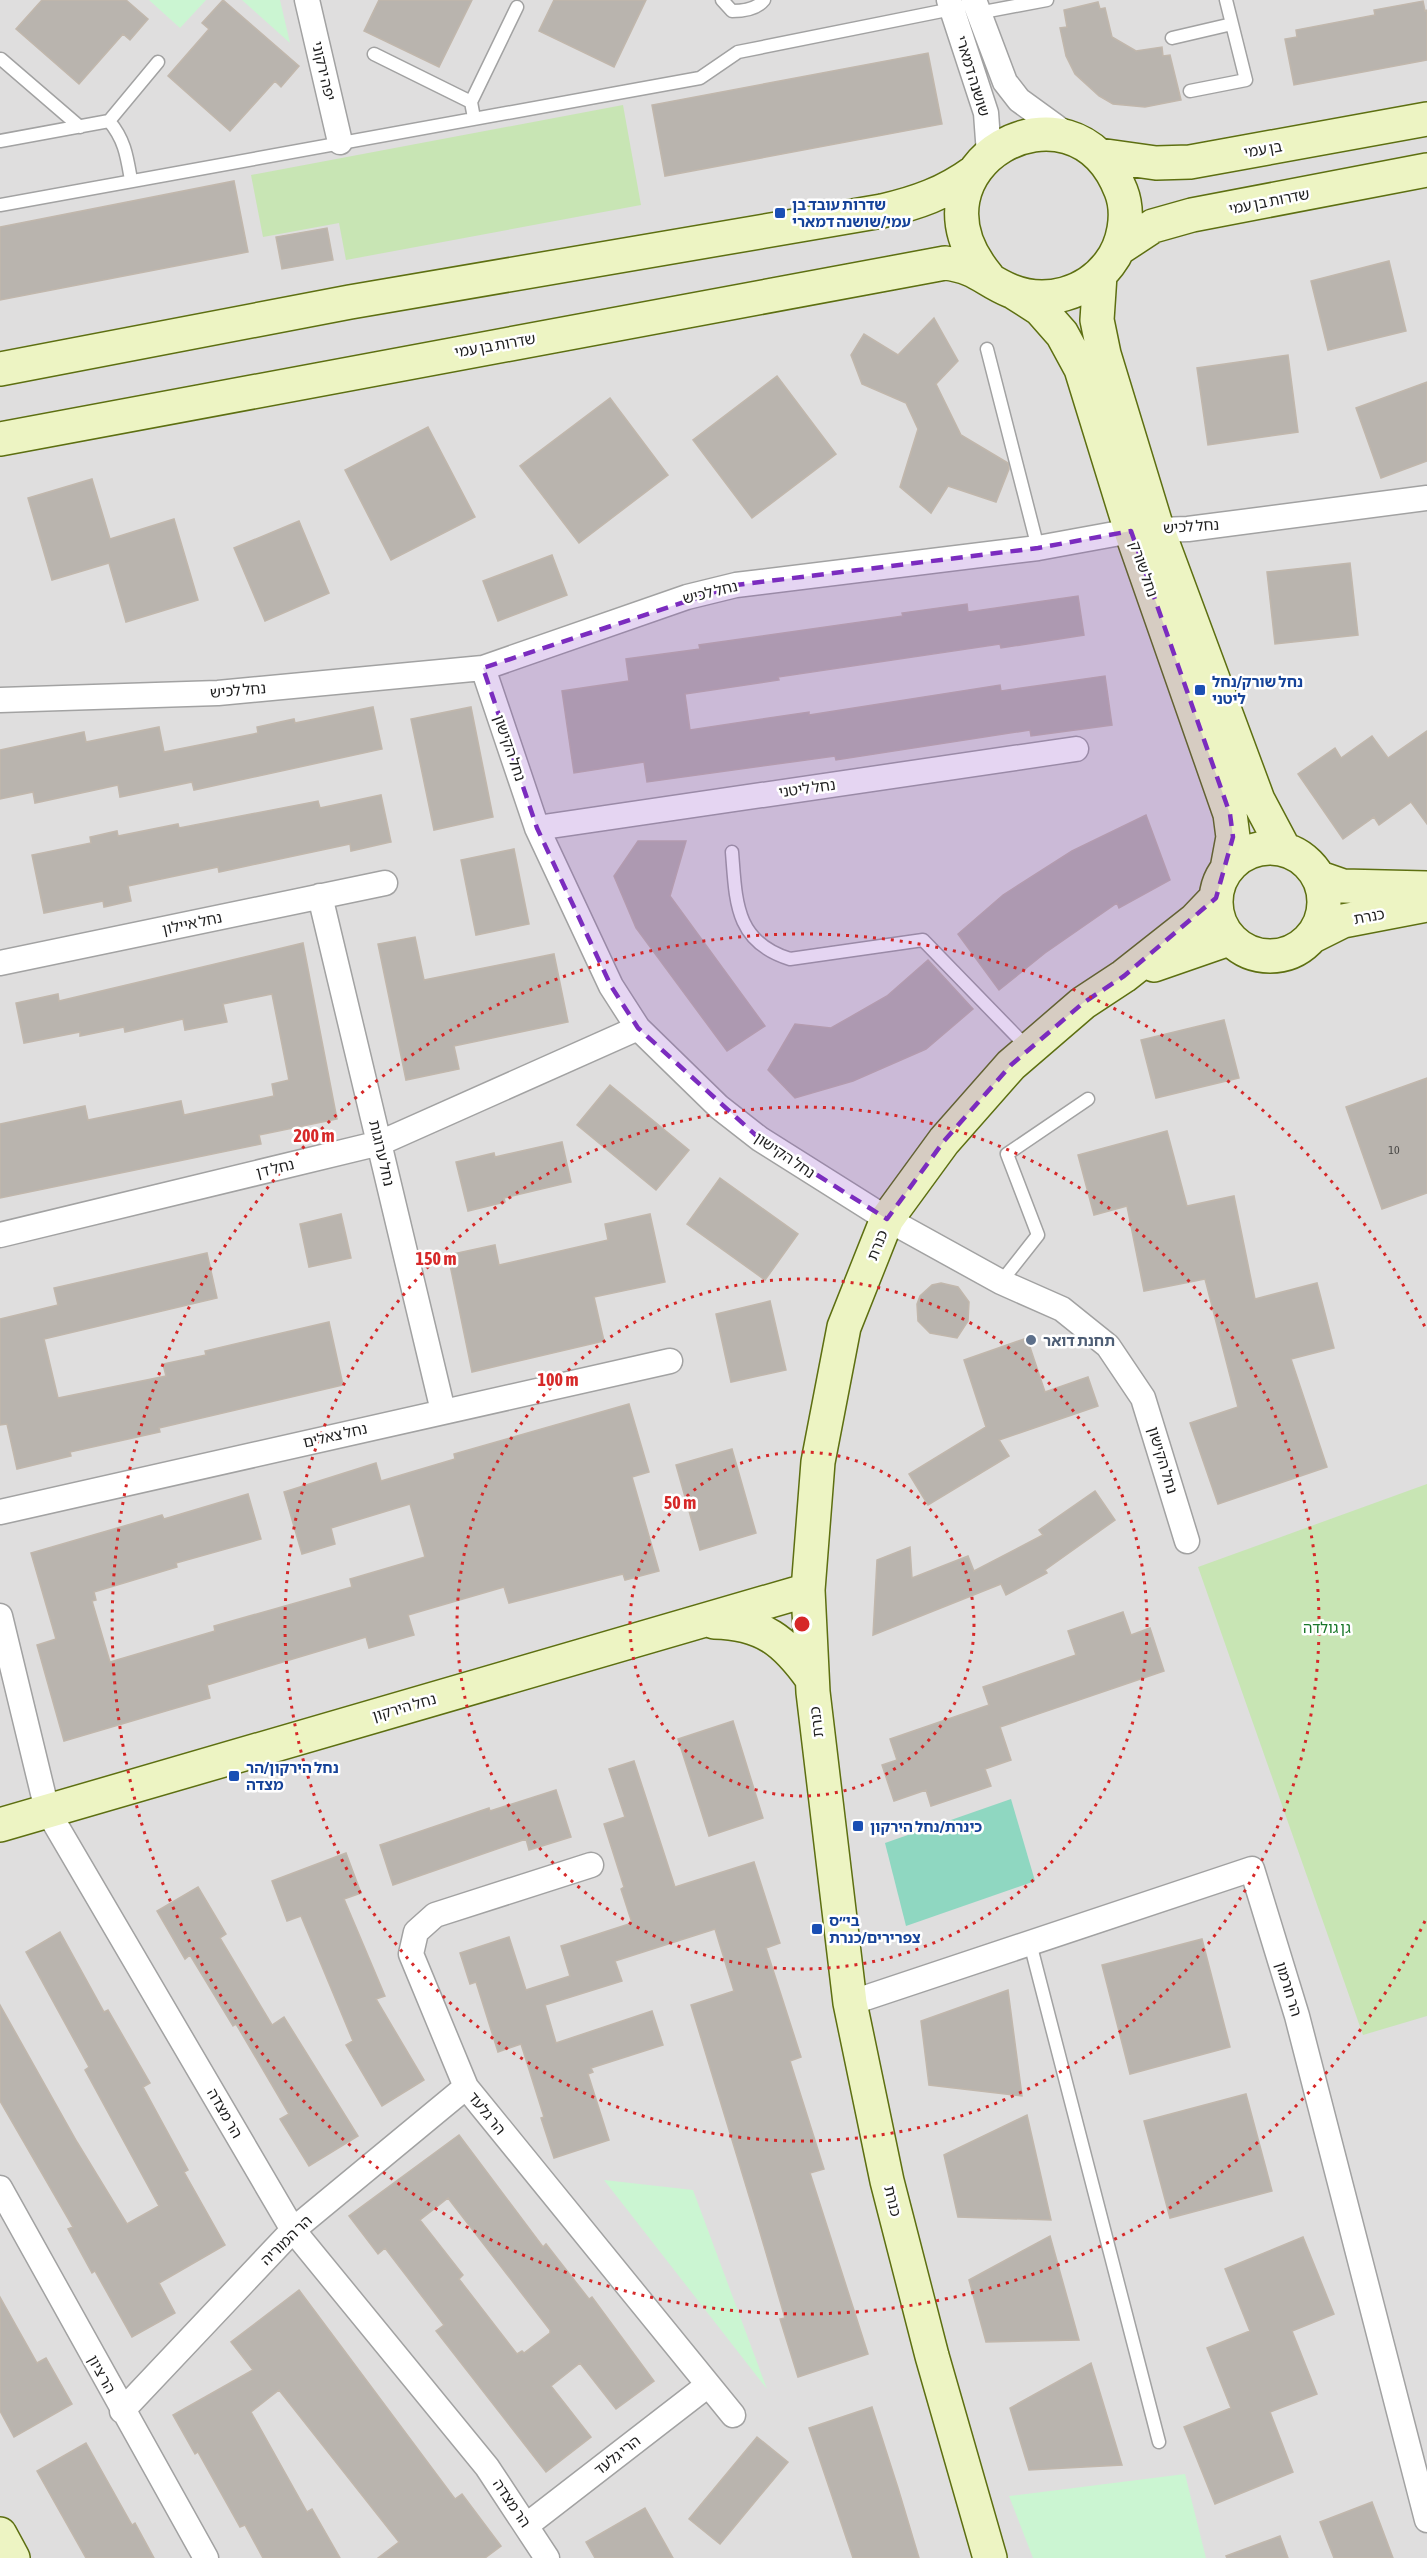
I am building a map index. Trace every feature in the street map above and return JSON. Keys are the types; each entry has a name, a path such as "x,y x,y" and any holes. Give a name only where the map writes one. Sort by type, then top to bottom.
{"street":[{"name":"יפה ירקוני","path":"307,0 340,142"},
{"name":"שושנה דמארי","path":"963,6 1005,82 1019,100 1087,147"},
{"name":"שושנה דמארי","path":"963,6 986,113 982,163"},
{"name":"בן עמי","path":"1087,147 1156,164 1190,162 1427,118"},
{"path":"0,369 373,298 882,211 940,194 1008,142 1030,135 1053,134 1087,147"},
{"name":"שדרות בן עמי","path":"0,439 945,263 964,265 1000,284 1035,298 1059,297 1080,289 1100,276 1118,249 1125,225 1124,199 1115,175 1087,147"},
{"path":"982,163 964,193 963,227 974,260 1000,284"},
{"name":"שדרות בן עמי","path":"1118,249 1153,226 1192,215 1427,170"},
{"name":"נחל שורק","path":"1100,276 1097,320 1144,530 1230,814 1233,837 1221,883"},
{"name":"נחל שורק","path":"1000,284 1040,309 1062,334 1081,369 1144,530 1258,800 1284,849"},
{"name":"נחל לכיש","path":"0,700 218,693 483,668 687,597 736,585 1038,548 1144,530 1188,529 1427,498"},
{"name":"נחל הקישון","path":"483,668 537,828 611,986 638,1028 719,1107 760,1139 887,1219 1000,1281 1062,1309 1108,1346 1143,1398 1187,1541"},
{"name":"נחל ליטני","path":"537,828 1076,748"},
{"name":"כנרת","path":"990,2558 932,2356 887,2181 850,2003 812,1679 808,1590 818,1462 832,1379 844,1327 887,1219 944,1141 1011,1065 1029,1049 1083,1003 1124,976 1195,920 1239,858 1252,851 1268,848 1284,849"},
{"path":"1284,849 1299,855 1311,865 1320,878 1325,908 1314,936"},
{"name":"כנרת","path":"1320,878 1353,887 1427,888"},
{"name":"נחל איילון","path":"0,963 385,883"},
{"path":"1221,883 1216,912 1229,939"},
{"name":"נחל ערוגות","path":"320,896 443,1411"},
{"name":"כנרת","path":"1124,976 1229,939 1249,952 1272,957 1288,954 1302,947 1314,936 1343,921 1427,905"},
{"name":"נחל דן","path":"0,1235 380,1143 638,1028"},
{"name":"נחל צאלים","path":"0,1512 670,1361"},
{"name":"נחל הירקון","path":"0,1825 808,1590"},
{"name":"הר מצדה","path":"0,1616 47,1810 293,2230 487,2467 547,2558"},
{"path":"701,1621 737,1622 768,1633 793,1652 812,1679"},
{"name":"הר גלעד","path":"591,1865 435,1915 416,1932 411,1954 466,2087 733,2415"},
{"name":"הר חרמון","path":"850,2003 1252,1869 1297,2016 1427,2520"},
{"name":"הר המוריה","path":"122,2411 293,2230 466,2087"},
{"name":"הר ציון","path":"0,2188 122,2411 206,2558"},
{"name":"הרי גלעד","path":"527,2525 708,2385"},
{"path":"0,2534 13,2558"}],"lane":[{"path":"722,0 732,11 742,11 764,0"},
{"path":"0,205 700,78 738,52 963,6 1047,0"},
{"path":"1190,91 1246,80 1226,0"},
{"path":"474,118 471,102 517,7"},
{"path":"1172,38 1232,24"},
{"path":"374,54 471,102"},
{"path":"1,59 80,127"},
{"path":"0,141 109,121 158,62"},
{"path":"109,121 121,135 131,180"},
{"path":"987,349 1038,548"},
{"path":"732,852 735,896 748,934 772,954 790,959 923,940 1029,1049"},
{"path":"1000,1281 1038,1235 1007,1154 1088,1099"},
{"path":"1030,1943 1159,2442"}],"highlighted area":[{"path":"1131,531 1230,814 1233,837 1216,898 1124,976 1083,1003 1011,1065 944,1141 887,1219 760,1139 638,1028 611,986 537,828 483,668 736,585 1038,548"}],"shaded area":[{"path":"0,0 1427,0 1427,2558 0,2558"}],"green space":[{"path":"149,0 206,0 180,28"},
{"path":"242,0 280,0 290,43"},
{"path":"623,105 641,205 346,260 339,223 263,237 251,175"},
{"name":"גן גולדה","path":"1427,1484 1427,2016 1363,2035 1198,1567"},
{"path":"1011,1799 1035,1881 906,1926 885,1843"},
{"path":"604,2180 693,2190 767,2389"},
{"path":"1185,2474 1206,2558 1033,2558 1009,2496"}],"building":[{"path":"42,0 126,0 148,19 130,40 123,34 79,84 16,29"},
{"path":"223,0 299,66 281,87 275,81 230,131 168,76 209,29 202,23"},
{"path":"379,0 472,0 439,67 364,31"},
{"path":"554,0 646,0 614,67 539,31"},
{"path":"1423,1 1425,11 1427,10 1427,60 1294,85 1285,39 1297,37 1296,30 1375,15 1374,10"},
{"path":"1098,2 1100,9 1105,8 1112,37 1136,51 1162,47 1163,56 1170,55 1181,100 1145,107 1113,104 1099,96 1075,74 1066,56 1060,28 1067,27 1064,10"},
{"path":"928,53 942,124 665,176 652,105"},
{"path":"234,181 248,252 0,300 0,227"},
{"path":"327,228 333,260 282,269 276,237"},
{"path":"1389,261 1406,331 1328,350 1311,281"},
{"path":"934,318 958,361 936,384 961,435 1008,463 1009,469 996,502 948,486 931,513 900,487 918,429 906,403 862,384 851,355 864,334 898,355"},
{"path":"1288,355 1298,432 1208,445 1197,368"},
{"path":"777,376 836,454 752,518 693,440"},
{"path":"1427,382 1427,461 1381,478 1356,408"},
{"path":"610,398 668,475 579,543 520,466"},
{"path":"428,427 475,517 391,560 345,470"},
{"path":"92,479 110,539 174,519 198,600 126,622 109,563 52,580 28,498"},
{"path":"299,521 329,593 265,621 234,548"},
{"path":"552,555 567,595 498,621 483,581"},
{"path":"1350,563 1358,635 1275,644 1267,572"},
{"path":"1078,596 1084,635 1001,648 1000,644 778,677 779,680 685,694 690,730 809,712 809,715 1000,685 1001,691 1105,676 1112,725 1031,736 1030,730 836,760 835,756 647,782 644,762 574,773 562,691 629,681 626,659 700,649 699,645 903,616 902,613 967,604 968,612"},
{"path":"373,707 382,749 194,790 192,782 120,797 118,785 35,803 33,792 0,799 0,750 84,732 86,742 159,727 164,752 258,733 257,727 294,719 295,723"},
{"path":"471,707 493,817 434,830 411,719"},
{"path":"1427,731 1427,824 1411,802 1379,825 1374,817 1343,839 1298,774 1335,748 1341,758 1372,736 1388,758"},
{"path":"381,795 391,842 351,851 350,844 219,872 218,867 128,886 131,901 104,907 103,901 44,913 32,855 91,843 90,837 117,831 118,836 178,824 179,828 318,801 320,808"},
{"path":"1146,815 1170,880 1119,908 1117,903 1045,953 999,990 958,934 1003,895 1072,851"},
{"path":"638,841 686,841 670,896 765,1026 727,1051 636,928 614,876"},
{"path":"514,849 529,924 476,935 461,860"},
{"path":"415,937 424,980 554,954 568,1022 454,1046 459,1069 406,1080 378,944"},
{"path":"303,943 337,1119 259,1135 261,1144 0,1198 0,1124 85,1106 88,1120 181,1101 184,1115 274,1096 272,1084 289,1080 272,994 223,1004 227,1022 185,1030 183,1019 125,1032 124,1027 80,1036 80,1032 24,1043 16,1003 58,994 59,1001"},
{"path":"928,960 973,1009 926,1049 853,1081 795,1098 768,1070 795,1024 831,1028 887,996"},
{"path":"1224,1020 1239,1078 1156,1098 1141,1040"},
{"path":"1427,1078 1427,1193 1382,1209 1346,1107"},
{"path":"610,1085 689,1150 656,1190 577,1125"},
{"path":"1167,1131 1187,1206 1234,1196 1255,1299 1317,1283 1334,1348 1291,1359 1327,1467 1218,1504 1190,1423 1238,1407 1205,1279 1144,1291 1127,1206 1094,1215 1078,1155"},
{"path":"562,1142 571,1182 504,1198 505,1202 468,1211 456,1162 494,1153 495,1157"},
{"path":"720,1178 798,1234 765,1280 687,1224"},
{"path":"341,1214 351,1258 309,1267 300,1224"},
{"path":"650,1214 665,1282 594,1297 604,1341 472,1372 448,1255 495,1245 499,1265 608,1240 605,1224"},
{"path":"207,1253 217,1298 44,1339 58,1398 166,1376 163,1364 206,1355 205,1351 329,1322 343,1385 159,1428 160,1432 70,1452 71,1456 17,1469 7,1424 0,1425 0,1319 58,1305 54,1288"},
{"path":"941,1283 958,1287 969,1302 968,1321 957,1338 930,1333 918,1321 917,1304 920,1296 932,1285"},
{"path":"770,1301 786,1370 731,1382 716,1314"},
{"path":"1027,1338 1045,1392 1088,1377 1098,1406 999,1440 1009,1456 928,1505 909,1474 986,1427 964,1360"},
{"path":"629,1404 649,1472 632,1477 659,1571 625,1580 623,1574 509,1603 504,1587 408,1615 414,1635 369,1648 366,1637 286,1661 207,1685 210,1698 64,1741 37,1645 56,1639 31,1553 162,1515 164,1519 248,1494 261,1539 176,1563 177,1567 94,1592 96,1600 92,1601 110,1662 215,1631 214,1626 352,1587 350,1579 425,1557 410,1504 331,1528 335,1544 302,1554 284,1492 376,1463 381,1481 455,1459 454,1454"},
{"path":"732,1449 756,1533 700,1550 676,1465"},
{"path":"1095,1491 1115,1520 1045,1570 1047,1573 1006,1595 1001,1584 873,1635 877,1560 910,1547 912,1578 968,1556 974,1571 1043,1535 1039,1530"},
{"path":"1123,1612 1131,1635 1150,1628 1164,1671 1000,1727 1011,1760 985,1769 991,1786 931,1806 926,1790 894,1801 882,1765 897,1760 890,1739 989,1705 983,1687 1076,1655 1068,1631"},
{"path":"733,1721 763,1818 709,1836 678,1739"},
{"path":"634,1761 675,1887 754,1862 780,1943 766,1948 801,2057 790,2061 824,2169 810,2173 868,2354 798,2377 780,2319 785,2318 691,2005 734,1991 715,1929 615,1961 622,1981 545,2005 556,2043 652,2011 663,2045 591,2068 593,2072 588,2074 609,2140 554,2158 521,2044 498,2052 476,1982 470,1984 460,1953 509,1937 526,1990 570,1976 561,1946 632,1923 621,1889 624,1887 604,1824 625,1817 609,1769"},
{"path":"556,1790 571,1837 529,1850 526,1839 393,1885 380,1845 489,1808 490,1811"},
{"path":"346,1853 361,1893 344,1899 385,1996 376,1999 424,2080 382,2106 346,2045 353,2041 301,1916 287,1921 272,1881"},
{"path":"198,1887 226,1934 220,1938 272,2025 284,2017 358,2136 309,2166 280,2119 289,2114 236,2024 233,2026 190,1955 185,1959 157,1911"},
{"path":"60,1932 104,2012 108,2010 150,2083 143,2087 188,2170 184,2172 225,2245 159,2283 175,2313 132,2337 95,2271 92,2273 68,2229 73,2227 0,2101 0,2005 77,2142 127,2224 159,2206 85,2070 89,2067 26,1952"},
{"path":"1202,1939 1230,2047 1130,2074 1102,1965"},
{"path":"1008,1990 1022,2096 929,2085 921,2021"},
{"path":"1246,2094 1272,2191 1170,2218 1144,2121"},
{"path":"1027,2115 1051,2220 958,2217 944,2155"},
{"path":"459,2135 543,2247 546,2244 589,2299 592,2297 654,2381 616,2409 580,2363 551,2386 591,2437 546,2472 436,2331 444,2325 385,2248 378,2254 349,2216","holes":["448,2198 550,2330 550,2333 524,2353 522,2351 517,2354 459,2279 463,2275 420,2220"]},
{"path":"1050,2236 1079,2340 986,2342 969,2280"},
{"path":"1303,2237 1334,2314 1292,2331 1317,2394 1270,2412 1293,2472 1215,2504 1184,2427 1231,2408 1207,2348 1250,2331 1225,2269"},
{"path":"299,2290 455,2499 462,2494 501,2546 485,2558 378,2558 399,2542 279,2390 251,2412 307,2512 312,2509 340,2558 263,2558 245,2525 240,2527 198,2452 195,2454 173,2415 253,2370 231,2342"},
{"path":"0,2297 37,2363 46,2358 72,2404 14,2437 0,2411"},
{"path":"1091,2363 1122,2465 1029,2470 1010,2408"},
{"path":"872,2407 919,2558 853,2558 809,2428"},
{"path":"757,2437 788,2462 720,2544 689,2519"},
{"path":"86,2443 132,2525 135,2523 154,2558 86,2558 37,2471"},
{"path":"1372,2502 1393,2558 1334,2558 1320,2522"},
{"path":"645,2508 673,2558 595,2558 586,2542"},
{"path":"1280,2536 1288,2558 1227,2558 1226,2556"}],"place":[{"name":"שדרות עובד בן עמי/שושנה דמארי","path":"780,213"},
{"name":"נחל שורק/נחל ליטני","path":"1200,690"},
{"name":"תחנת דואר","path":"1031,1340"},
{"name":"נחל הירקון/הר מצדה","path":"234,1776"},
{"name":"כינרת/נחל הירקון","path":"858,1826"},
{"name":"בי״ס צפרירים/כנרת","path":"817,1929"}]}
